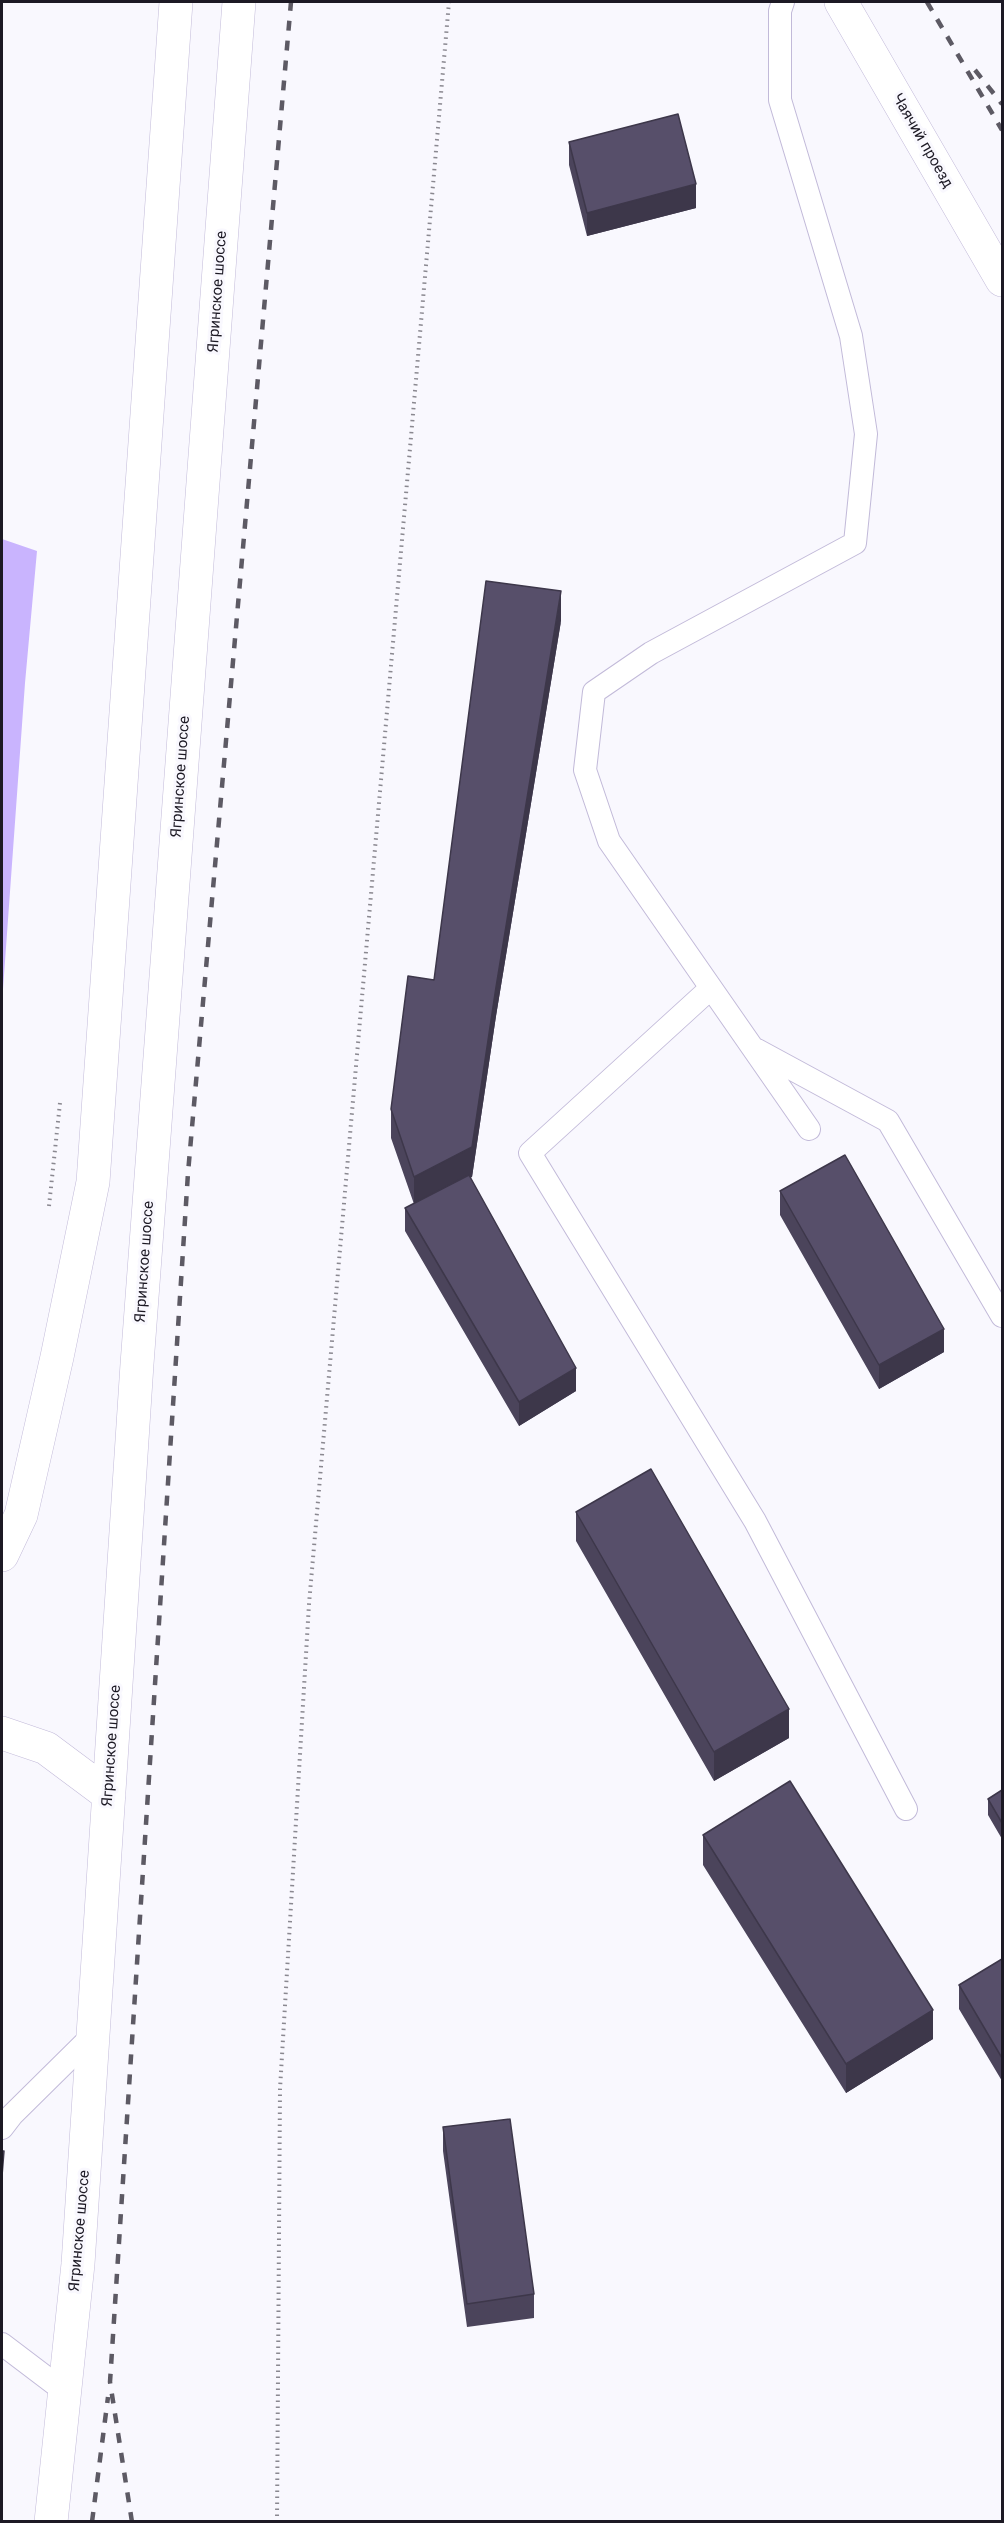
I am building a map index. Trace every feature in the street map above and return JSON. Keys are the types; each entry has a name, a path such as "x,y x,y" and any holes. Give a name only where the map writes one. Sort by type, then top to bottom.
{"main road":[{"path":"2,1555 21,1515 93,1182 176,2"},
{"name":"Ягринское шоссе","path":"51,2522 78,2264 137,1364 239,2"},
{"name":"Чаячий проезд","path":"841,2 1002,280"},
{"path":"2,1733 46,1748 109,1795"}],"lane":[{"path":"783,2 780,11 780,99 851,336 866,434 855,543 651,653 594,692 585,770 609,841 809,1129"},
{"path":"711,988 530,1153 755,1521 906,1809"},
{"path":"753,1048 888,1121 1002,1317"},
{"path":"2,2128 12,2115 94,2034"},
{"path":"2,2344 64,2391"}],"path":[{"path":"278,2522 280,2089 309,1604 449,2"},
{"path":"48,1210 60,1094"}],"shaded area":[{"path":"2,539 37,551 2,1003"}],"building":[{"path":"678,114 696,184 587,213 569,142"},
{"path":"486,581 561,591 472,1147 414,1177 391,1109 408,976 434,980"},
{"path":"845,1155 944,1329 879,1365 780,1191"},
{"path":"469,1175 576,1368 519,1402 405,1208"},
{"path":"651,1469 789,1709 714,1752 576,1512"},
{"path":"790,1781 933,2010 846,2064 703,1835"},
{"path":"1002,1790 1002,1823 988,1799"},
{"path":"1002,1959 1002,2058 959,1985"},
{"path":"510,2119 534,2294 467,2304 443,2127"},
{"path":"2,2151 4,2151 2,2176"}],"railway":[{"path":"132,2522 110,2382 188,1173 291,2"},
{"path":"927,2 1002,130"},
{"path":"975,70 1002,104"},
{"path":"92,2522 108,2397"}]}
